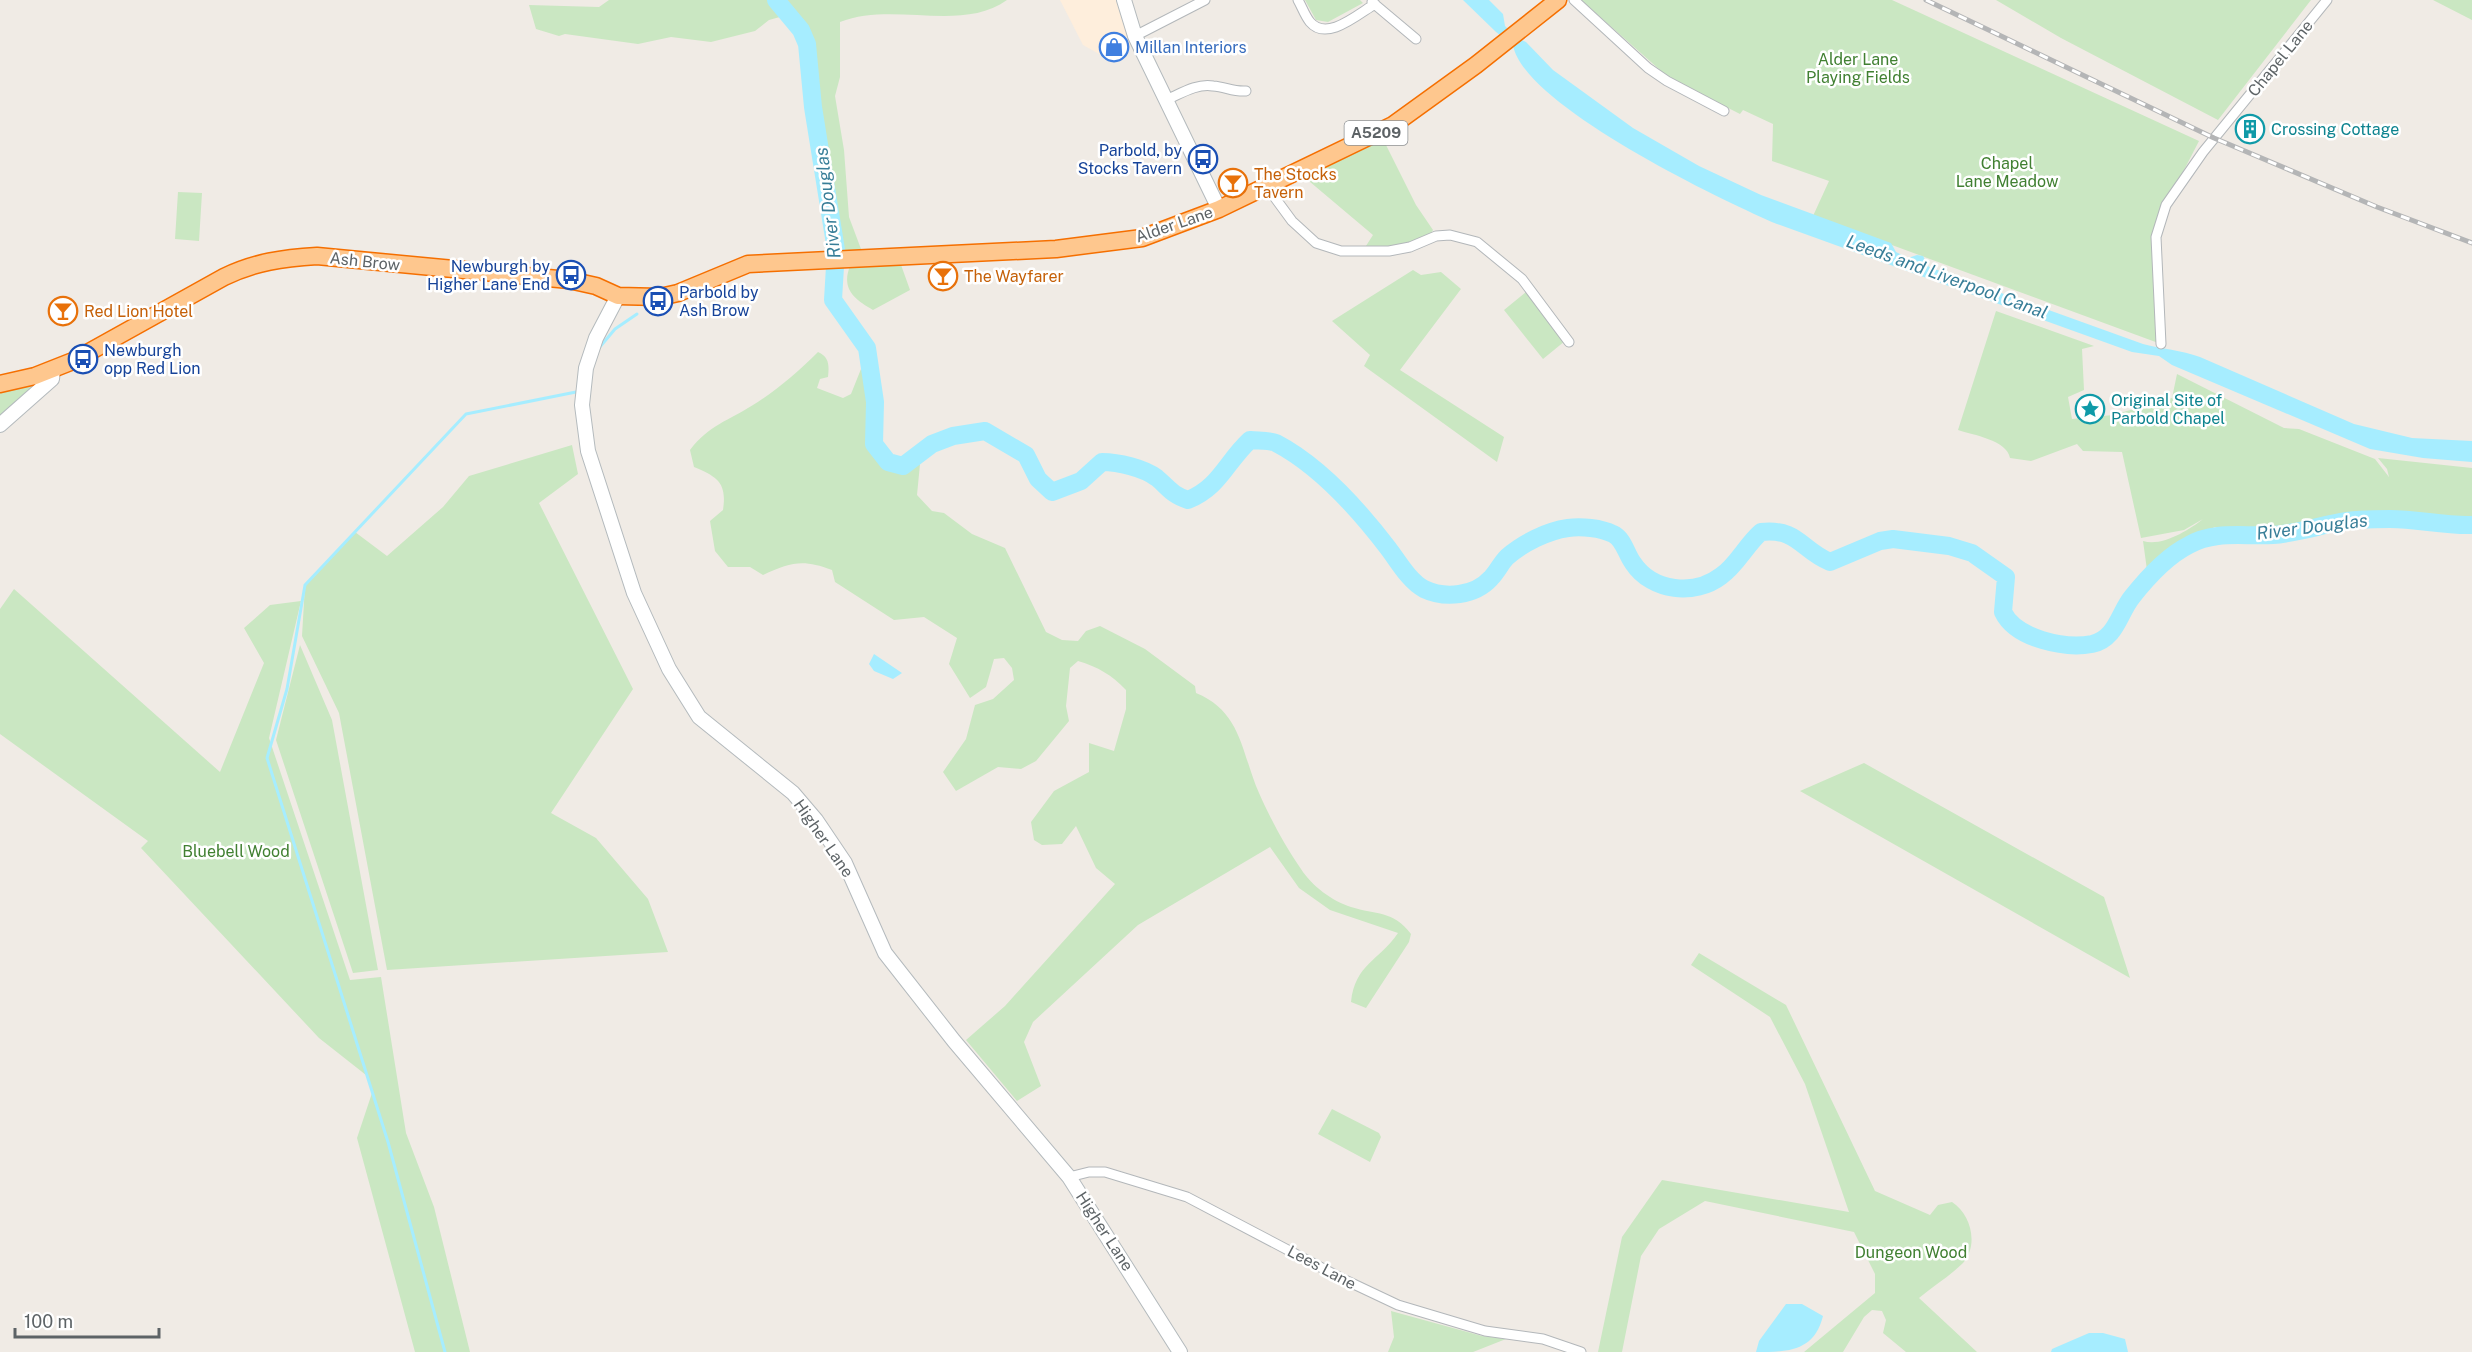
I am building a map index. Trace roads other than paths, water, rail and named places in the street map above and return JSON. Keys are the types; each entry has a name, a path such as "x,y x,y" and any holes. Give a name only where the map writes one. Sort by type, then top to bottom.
{"highway":[{"name":"Alder Lane","path":"740,267 825,258 1099,245 1164,232 1220,209 1393,125 1558,0"},
{"name":"Ash Brow","path":"53,370 224,277 252,264 280,258 325,257 569,280 596,286 618,296 642,298 678,293 740,267"},
{"name":"A5209","path":"0,384 53,370"}],"street":[{"path":"1124,0 1135,36 1220,209"},
{"path":"1135,36 1205,0"},
{"path":"1298,0 1310,22 1320,28 1332,30 1372,2 1416,39"},
{"path":"1574,0 1648,68 1667,81 1724,111"},
{"name":"Chapel Lane","path":"2161,344 2156,237 2166,205 2203,152 2327,0"},
{"path":"1233,92 1235,80"},
{"path":"1166,100 1211,85 1233,92 1246,91"},
{"path":"1267,187 1292,221 1316,243 1341,251 1389,251 1410,247 1436,236 1450,235 1477,242 1522,279 1569,342"},
{"name":"Higher Lane","path":"618,296 596,338 586,368 582,405 588,451 596,482 634,593 652,636 699,717 793,793 816,820 845,863 885,953 954,1041 1069,1176 1180,1352"},
{"path":"0,425 52,379 53,370"},
{"name":"Lees Lane","path":"1069,1176 1105,1172 1187,1197 1343,1279 1398,1305 1485,1331 1543,1339 1581,1352"}],"water":[{"name":"Leeds and Liverpool Canal","path":"1463,0 1489,0 1503,14 1505,26 1517,38 1526,42 1553,70 1633,128 1699,166 1761,195 1891,243 1896,252 1908,258 1923,256 1929,267 2143,344 2200,357 2354,424 2412,438 2472,441 2472,462 2423,458 2370,449 2172,365 2159,356 2132,352 1777,224 1750,212 1671,173 1586,122 1551,95 1525,69 1513,45"},
{"path":"874,654 902,673 893,679 874,671 869,664"},
{"path":"1786,1304 1802,1304 1823,1316 1819,1328 1813,1337 1798,1348 1756,1352 1759,1341"},
{"path":"2089,1333 2103,1333 2125,1339 2128,1352 2051,1352 2052,1349"}],"waterway":[{"name":"River Douglas","path":"776,0 801,30 807,44 813,107 836,250 833,300 867,348 875,402 874,444 888,462 903,466 932,444 953,436 985,431 1026,455 1038,479 1052,492 1081,481 1102,462 1108,462 1145,471 1174,493 1188,500 1208,488 1250,440 1273,442 1308,464 1338,490 1413,581 1424,589 1450,595 1477,589 1491,578 1507,557 1536,538 1573,527 1597,529 1617,536 1641,573 1651,580 1674,588 1699,586 1721,576 1761,532 1783,533 1830,562 1880,541 1893,539 1949,546 1972,553 2006,577 2003,612 2009,621 2019,629 2042,640 2069,645 2092,644 2107,637 2132,597 2165,561 2199,540 2209,537 2282,534 2340,522 2378,519 2472,525"},
{"path":"599,348 615,329 637,314"},
{"path":"445,1352 388,1142 267,758 287,689 305,585 466,414 576,392"}],"railway":[{"path":"1926,0 2214,138 2377,207 2472,243"}],"place":[{"name":"Millan Interiors","path":"1114,47"},
{"name":"Crossing Cottage","path":"2250,129"},
{"name":"Parbold, by Stocks Tavern","path":"1203,159"},
{"name":"The Stocks Tavern","path":"1233,183"},
{"name":"Newburgh by Higher Lane End","path":"571,275"},
{"name":"The Wayfarer","path":"943,276"},
{"name":"Parbold by Ash Brow","path":"658,301"},
{"name":"Red Lion Hotel","path":"63,311"},
{"name":"Newburgh opp Red Lion","path":"83,359"},
{"name":"Original Site of Parbold Chapel","path":"2090,409"}],"park label":[{"name":"Alder Lane Playing Fields","path":"1858,68"},
{"name":"Chapel Lane Meadow","path":"2007,172"},
{"name":"Bluebell Wood","path":"236,851"},
{"name":"Dungeon Wood","path":"1911,1252"}]}
